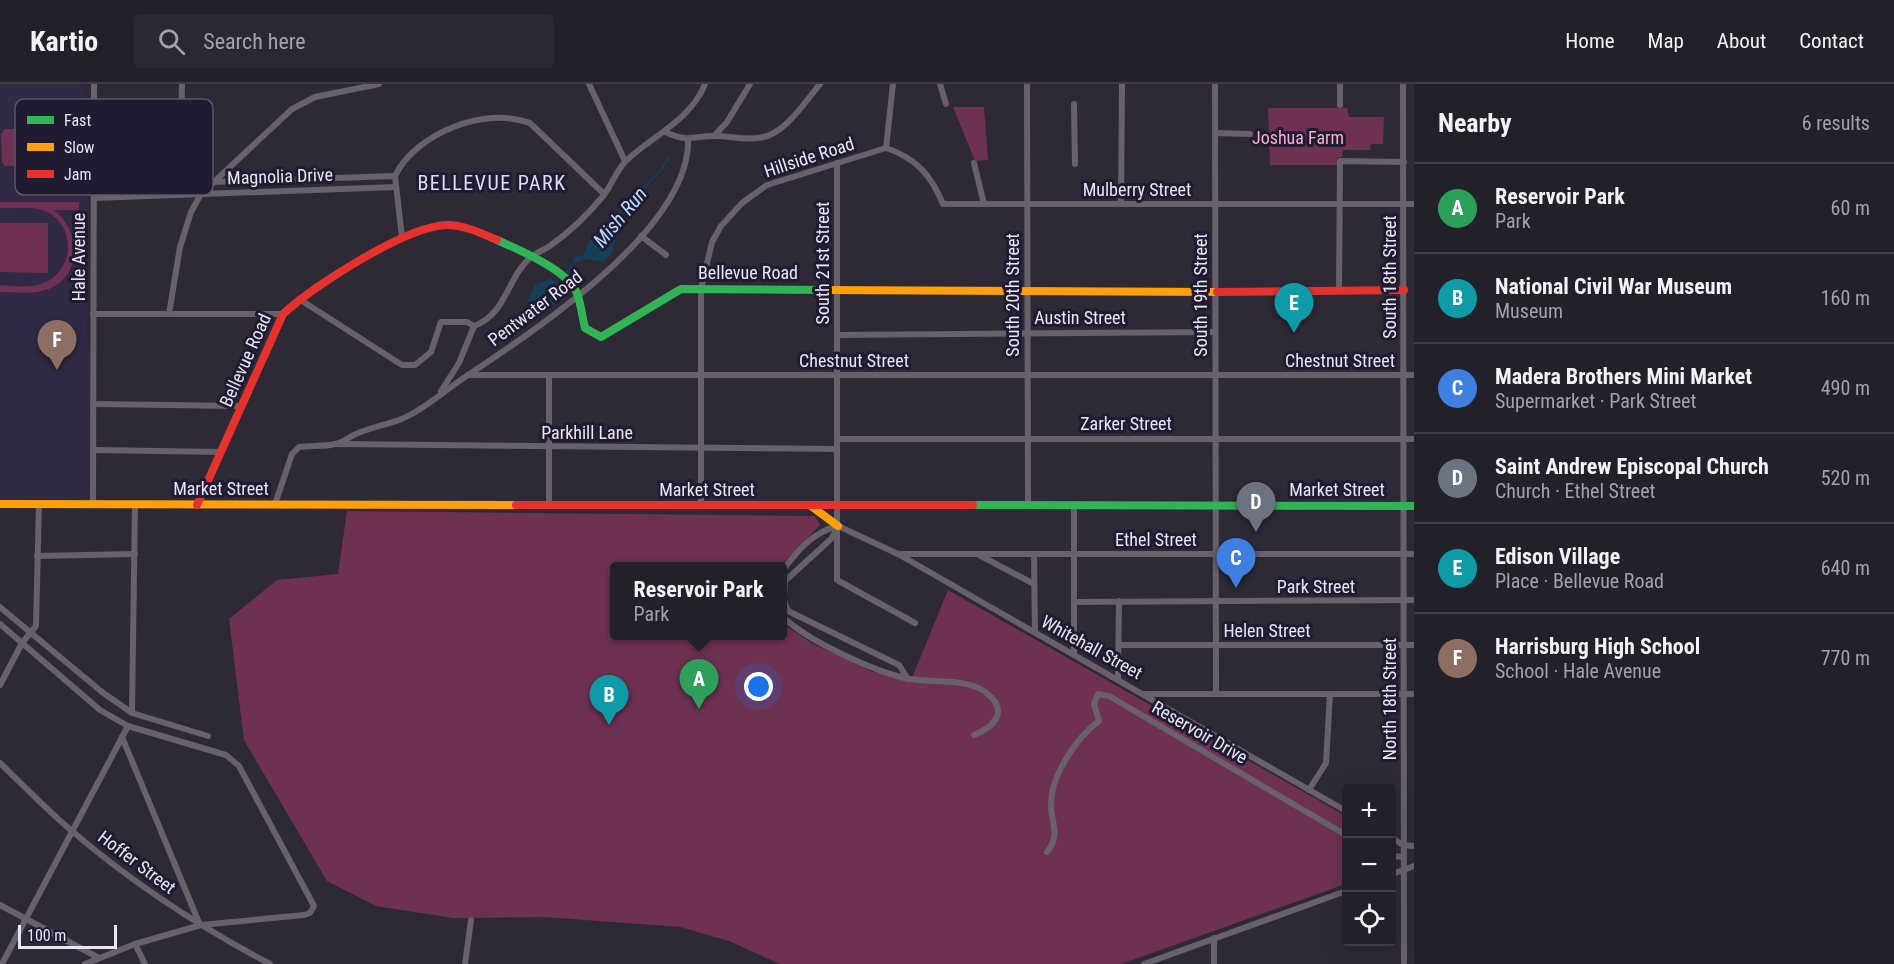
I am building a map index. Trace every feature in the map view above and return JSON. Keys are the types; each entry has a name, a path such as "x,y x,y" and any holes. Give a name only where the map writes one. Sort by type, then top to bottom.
{"main road":[{"name":"Bellevue Road","path":"197,505 284,314 299,299 402,237 427,228 466,227 531,256 575,286 585,328 601,336 608,335 657,301 681,289 1215,292 1404,290"},
{"name":"Market Street","path":"0,504 1414,506"},
{"path":"811,506 838,526"}],"street":[{"path":"182,84 182,99"},
{"path":"214,182 297,105 315,97 379,84"},
{"path":"589,84 626,161"},
{"path":"299,299 402,365 415,365 432,352 441,322 467,322 474,326 482,324 502,306 515,278 531,256 565,234 604,194 626,161 665,132 688,109 705,84"},
{"path":"714,136 727,122 750,84"},
{"path":"665,132 688,140 714,136 757,139 767,136 779,130 820,84"},
{"path":"886,148 894,84"},
{"path":"940,84 946,104"},
{"name":"South 20th Street","path":"1027,84 1028,505"},
{"path":"1121,203 1122,84"},
{"name":"South 19th Street","path":"1215,84 1216,693"},
{"path":"1340,84 1340,105"},
{"name":"South 18th Street","path":"1403,84 1404,506"},
{"path":"1074,104 1075,164"},
{"path":"402,237 395,176 408,155 426,141 472,120 514,117 530,123 604,194"},
{"path":"1215,133 1250,134"},
{"name":"Pentwater Road","path":"468,375 512,347 578,297 641,236 676,189 686,162 688,140"},
{"name":"Hillside Road","path":"701,505 701,289 712,242 721,226 742,203 766,185 886,148"},
{"name":"Mulberry Street","path":"886,148 900,153 927,173 943,204 1414,204"},
{"path":"1339,290 1340,161 1404,162"},
{"name":"South 21st Street","path":"837,163 838,506"},
{"path":"974,163 984,204"},
{"name":"Magnolia Drive","path":"214,182 395,176"},
{"name":"Magnolia Drive","path":"213,194 396,187"},
{"name":"Magnolia Drive","path":"94,198 174,195"},
{"path":"169,314 180,247 191,212 200,195"},
{"name":"Hale Avenue","path":"93,503 94,198"},
{"path":"641,236 666,255"},
{"path":"93,314 284,314"},
{"path":"439,395 459,363 474,326"},
{"name":"Austin Street","path":"837,334 1215,332"},
{"path":"275,504 292,454 299,447 336,444 354,435 400,419 468,375"},
{"name":"Chestnut Street","path":"468,375 1414,375"},
{"path":"549,375 549,506"},
{"path":"93,404 242,406"},
{"name":"Zarker Street","path":"837,439 1414,439"},
{"name":"Parkhill Lane","path":"336,444 548,448 837,449"},
{"path":"94,450 221,452"},
{"path":"0,685 22,643 36,626 39,504"},
{"path":"132,713 135,504"},
{"path":"838,506 837,580 915,623"},
{"path":"1074,506 1074,655"},
{"name":"North 18th Street","path":"1404,506 1404,964"},
{"path":"787,566 812,538 823,530 838,526"},
{"path":"787,578 831,539 838,526"},
{"name":"Whitehall Street","path":"838,526 898,554 1342,809"},
{"path":"37,556 135,554"},
{"name":"Ethel Street","path":"898,554 1414,554"},
{"path":"978,554 1034,584"},
{"path":"1034,554 1035,632"},
{"name":"Park Street","path":"1074,602 1414,600"},
{"path":"1118,679 1119,601"},
{"path":"0,607 102,692 132,713 208,736"},
{"path":"787,608 788,611 899,665 908,679"},
{"path":"787,620 814,639 876,668 908,679 962,684 979,689 990,696 997,706 997,718 994,725 974,735"},
{"path":"0,624 100,710 128,726 226,755 232,759 238,766 314,906 310,913 304,915 201,926 135,944 85,964"},
{"name":"Helen Street","path":"1119,645 1414,645"},
{"name":"Reservoir Drive","path":"1047,852 1055,838 1051,804 1053,790 1064,764 1089,728 1099,721 1094,704 1098,694 1109,696 1342,832"},
{"path":"1144,694 1414,694"},
{"path":"1309,790 1326,763 1330,694"},
{"path":"2,964 128,726"},
{"path":"122,737 201,926"},
{"path":"1404,757 1414,757"},
{"name":"Hoffer Street","path":"0,763 72,832 151,893 201,926 270,964"},
{"path":"1396,840 1414,846"},
{"path":"1396,856 1404,857"},
{"path":"1396,873 1414,866"},
{"path":"1144,964 1344,892"},
{"path":"1404,903 1414,902"},
{"path":"0,905 99,958"},
{"path":"465,964 471,920"},
{"path":"1214,938 1214,964"},
{"path":"135,944 145,964"},
{"path":"1404,952 1414,950"}],"shaded area":[{"path":"0,84 84,84 84,99 15,99 15,195 87,195 87,334 93,406 92,503 0,501"}],"green space":[{"path":"953,107 984,107 988,160 975,161"},
{"name":"Joshua Farm","path":"1268,108 1347,108 1349,117 1384,117 1383,144 1371,144 1370,150 1343,150 1342,157 1337,157 1337,165 1270,165"},
{"path":"5,129 15,129 15,166 5,166 2,162 1,134"},
{"path":"0,202 79,202 79,210 54,210 69,228 73,239 73,261 62,281 39,292 0,292 0,285 35,286 56,275 67,256 68,244 61,224 53,216 37,209 0,208"},
{"path":"0,223 48,223 48,273 0,272"},
{"path":"347,511 815,516 820,525 784,562 610,562 610,640 787,640 787,627 813,644 873,672 912,678 948,590 1342,814 1342,885 1121,964 780,964 729,941 680,927 545,917 453,918 376,906 327,881 244,740 229,619 277,580 338,574"}],"water":[{"path":"610,224 617,234 612,252 603,262 585,259 573,264 573,257 583,255 590,240 603,225"},
{"path":"550,279 563,285 563,292 558,302 547,309 528,309 528,300 535,285"}],"waterway":[{"name":"Mish Run","path":"610,228 617,215 662,169 668,158"},
{"name":"Mish Run","path":"567,272 574,262"},
{"path":"502,335 505,323 529,309"}],"traffic: fast":[{"path":"497,240 541,261 562,275 576,291 585,328 601,337 681,289 820,290"},
{"path":"973,505 1414,506"}],"traffic: slow":[{"path":"820,290 1217,292"},
{"path":"0,504 516,505"},
{"path":"811,506 838,526"}],"traffic: jam":[{"path":"197,505 283,314 338,273 387,245 432,227 449,225 467,228 497,240"},
{"path":"1217,292 1404,290"},
{"path":"516,505 973,505"}],"place":[{"name":"Edison Village","path":"1294,333"},
{"name":"Harrisburg High School","path":"57,370"},
{"name":"Saint Andrew Episcopal Church","path":"1256,532"},
{"name":"Madera Brothers Mini Market","path":"1236,588"},
{"name":"Reservoir Park","path":"699,709"},
{"name":"National Civil War Museum","path":"609,725"}],"district":[{"name":"BELLEVUE PARK","path":"492,183"}]}
